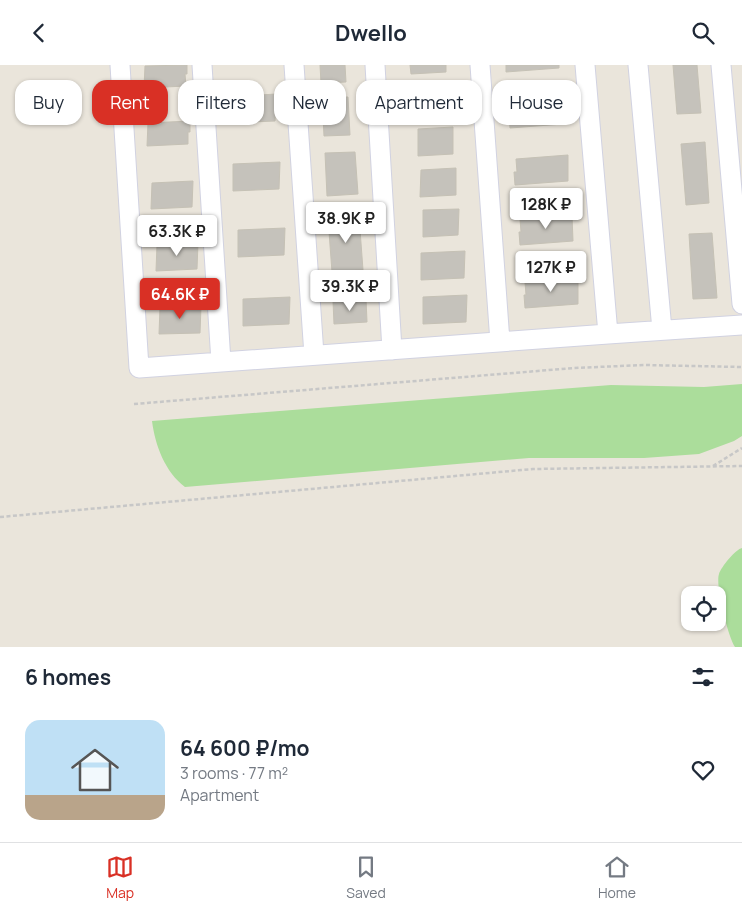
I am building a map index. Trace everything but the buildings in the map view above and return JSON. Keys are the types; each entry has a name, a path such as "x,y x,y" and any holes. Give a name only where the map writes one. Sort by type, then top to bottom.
{"street":[{"path":"120,65 139,368 742,325"},
{"path":"202,65 221,362"},
{"path":"294,65 314,355"},
{"path":"375,65 392,349"},
{"path":"480,65 500,342"},
{"path":"585,65 608,334"},
{"path":"638,65 662,330"},
{"path":"722,65 742,304"}],"path":[{"path":"134,404 574,368 644,365 742,367"},
{"path":"712,467 742,448"},
{"path":"0,517 533,469 742,466"}],"green space":[{"path":"742,384 742,436 734,441 699,454 644,458 529,458 185,487 172,474 162,457 152,421 611,385 704,387"},
{"path":"742,548 742,647 735,647 726,622 726,586 719,586 718,580 720,571"}]}
